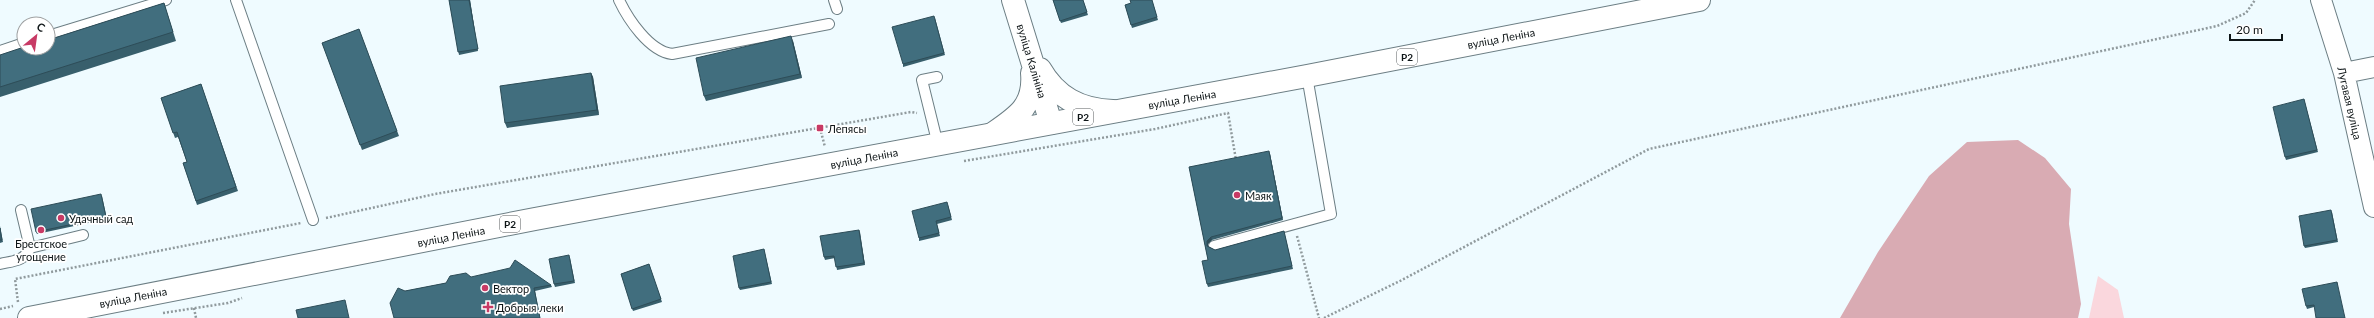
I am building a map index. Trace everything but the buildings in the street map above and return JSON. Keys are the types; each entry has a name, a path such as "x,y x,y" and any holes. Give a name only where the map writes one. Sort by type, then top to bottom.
{"main road":[{"name":"вуліца Калініна","path":"1013,0 1031,54 1050,123"},
{"name":"вуліца Леніна","path":"24,311 67,314 528,221 1307,76 1699,0"},
{"path":"1031,54 1047,80 1060,95 1074,103 1099,111 1115,111"},
{"path":"992,134 1016,118 1030,99 1033,80 1031,54"}],"street":[{"name":"Лугавая вуліца","path":"2321,0 2344,73 2374,207"},
{"path":"2344,73 2374,67"}],"lane":[{"path":"56,34 166,0"},
{"path":"236,0 313,220"},
{"path":"619,0 647,38 658,49 672,54 829,24"},
{"path":"0,50 16,45"},
{"path":"1214,246 1294,226 1332,214 1307,76"},
{"path":"937,77 922,80 938,145"},
{"path":"21,210 30,248"},
{"path":"0,264 22,259 30,248 82,235"}],"path":[{"path":"1324,318 1400,281 1649,149 2217,26 2246,13 2255,0"},
{"path":"24,311 15,279 313,220 435,194 911,112 931,117"},
{"path":"960,162 1155,129 1228,112 1236,160"},
{"path":"1294,226 1319,318"},
{"path":"161,313 228,303 248,295"}],"shaded area":[{"path":"2018,140 2045,158 2071,189 2069,224 2081,304 2078,318 1840,318 1878,252 1929,176 1967,142"},
{"path":"2098,276 2118,290 2124,318 2089,318"}],"place":[{"name":"Лепясы","path":"820,128"},
{"name":"Маяк","path":"1237,195"},
{"name":"Удачный сад","path":"61,218"},
{"name":"Брестское угощение","path":"41,230"},
{"name":"Вектор","path":"485,288"},
{"name":"Добрыя леки","path":"488,307"}]}
